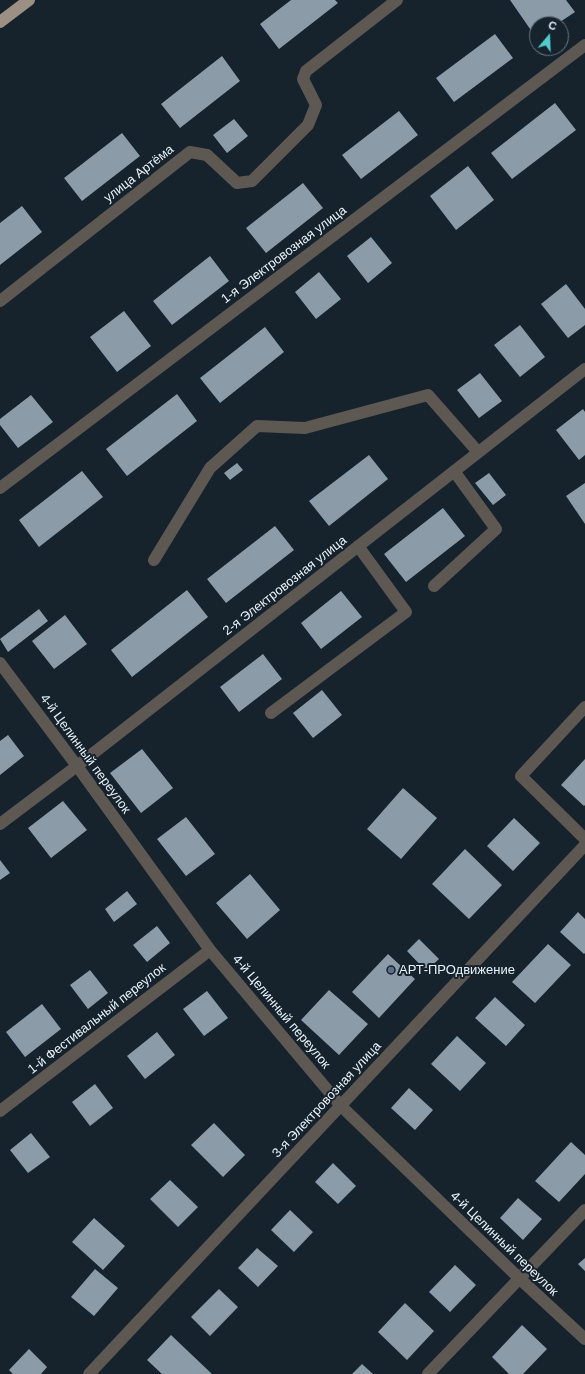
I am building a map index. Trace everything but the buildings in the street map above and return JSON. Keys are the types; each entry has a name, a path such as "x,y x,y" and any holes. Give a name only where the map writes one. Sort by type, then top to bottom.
{"main road":[{"path":"0,22 29,0"}],"street":[{"name":"улица Артёма","path":"0,301 190,152 207,155 237,183 252,181 308,125 316,105 303,79 306,71 397,0"},
{"name":"1-я Электровозная улица","path":"0,488 585,45"},
{"name":"2-я Электровозная улица","path":"0,824 77,766 585,369"},
{"path":"154,560 210,468 257,426 305,428 428,395 478,452"},
{"path":"434,586 496,529 454,471"},
{"path":"271,713 406,612 358,546"},
{"name":"4-й Целинный переулок","path":"0,663 77,766 210,950 341,1106 519,1278 585,1339"},
{"path":"585,707 521,776 585,839"},
{"name":"3-я Электровозная улица","path":"89,1374 585,845"},
{"name":"1-й Фестивальный переулок","path":"0,1111 210,950"},
{"path":"428,1374 585,1210"}],"place":[{"name":"АРТ-ПРОдвижение","path":"391,970"}]}
